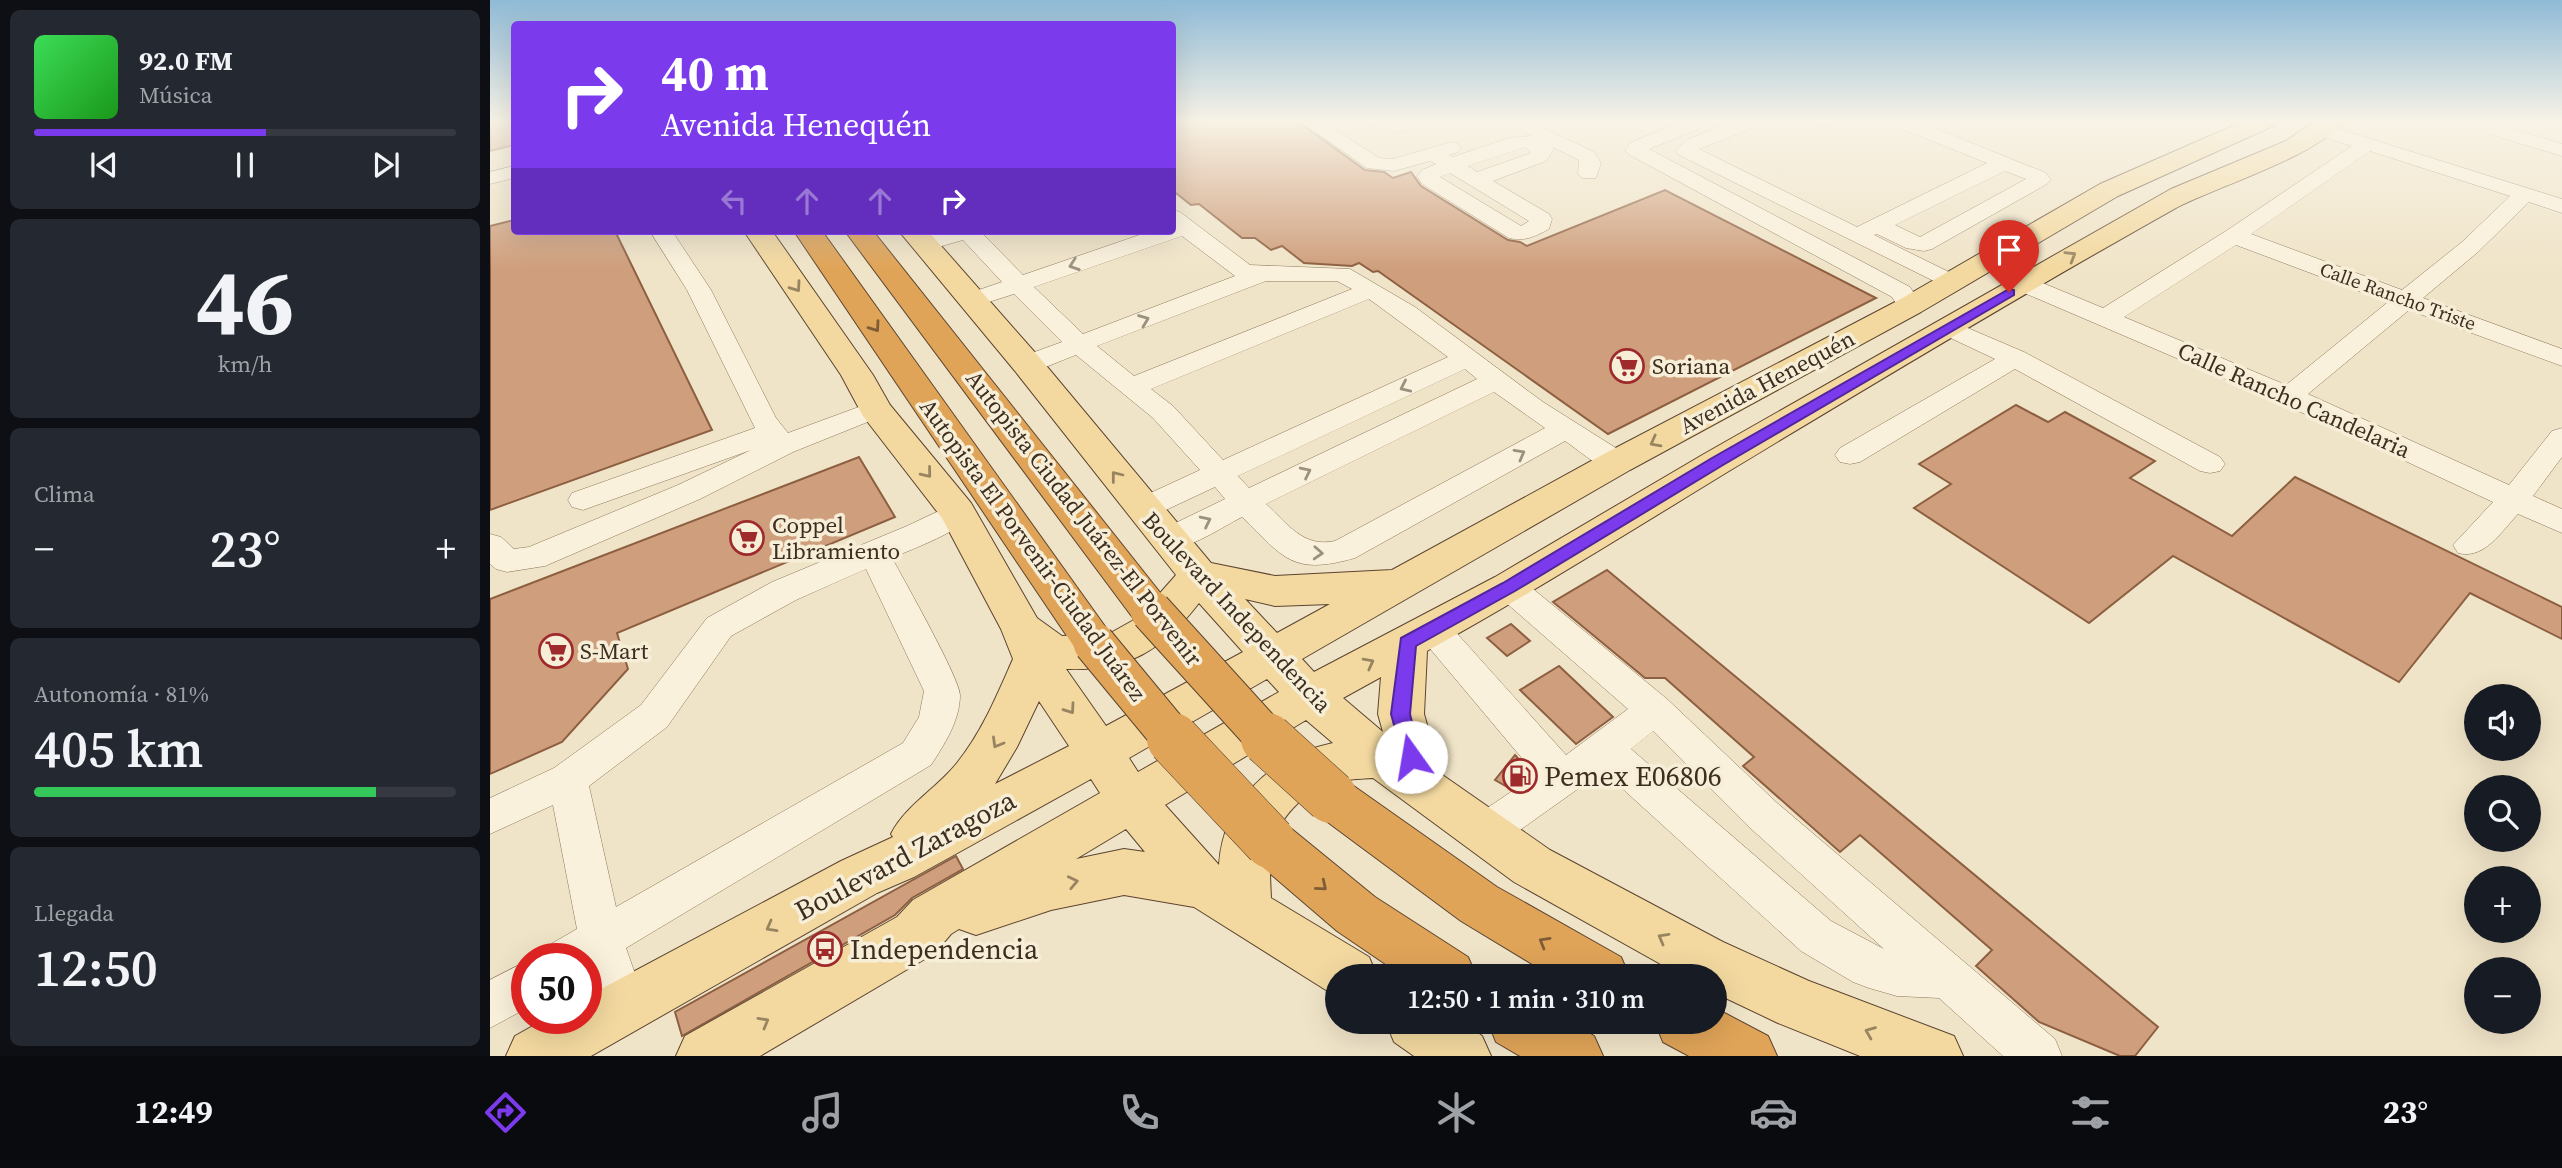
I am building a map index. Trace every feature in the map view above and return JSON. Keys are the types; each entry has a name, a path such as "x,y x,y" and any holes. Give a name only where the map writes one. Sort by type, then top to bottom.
{"highway":[{"name":"Autopista El Porvenir-Ciudad Juárez","path":"811,235 1094,643 1167,733 1270,842 1356,914 1431,964"},
{"name":"Autopista Ciudad Juárez-El Porvenir","path":"862,235 1151,611 1277,750 1363,822 1479,904 1582,964"},
{"path":"1536,1034 1574,1056"},
{"path":"1706,1034 1748,1056"}],"main road":[{"name":"Avenida Henequén","path":"1275,655 1617,462 1910,306 2109,190 2154,170"},
{"name":"Avenida Henequén","path":"1309,695 1509,587 2155,208 2242,170"},
{"path":"2109,190 2155,208"},
{"path":"761,235 857,375 876,409 958,512 1029,644 1130,800 1225,898 1331,964"},
{"name":"Boulevard Independencia","path":"918,237 1027,364 1198,575 1275,655 1309,695 1401,771 1532,866 1704,960 1798,1004 1934,1056"},
{"path":"1910,306 1949,328"},
{"path":"1546,564 1561,539 1615,498 1623,488 1624,473 1617,462"},
{"path":"1479,540 1476,561 1489,574 1509,587"},
{"path":"1029,644 1053,651 1090,655 1120,649 1145,635 1172,611 1198,575 1275,591 1332,589 1403,581"},
{"path":"1225,898 1245,852 1250,830 1264,807 1287,784 1307,771 1328,764 1401,771 1401,714 1420,636"},
{"path":"859,877 930,822 969,784 996,748 1029,644"},
{"name":"Boulevard Zaragoza","path":"535,1056 859,877 1099,752 1275,655"},
{"path":"916,935 932,917 1309,695"},
{"path":"705,1056 916,935 980,909 1051,887 1124,872 1225,898"},
{"path":"1431,1034 1462,1056"}],"street":[{"path":"1440,170 1429,174 1428,178 1517,233 1527,232 1542,220 1461,170"},
{"path":"1477,179 1502,170"},
{"path":"1673,170 1902,292 1910,306"},
{"path":"1724,170 1950,282"},
{"path":"1854,236 1989,170"},
{"path":"1876,225 1914,243 1924,244 2040,180 2039,177 2022,170"},
{"path":"2107,317 2234,236 2329,170"},
{"path":"2448,170 2562,206"},
{"path":"490,178 511,173"},
{"path":"490,195 511,191"},
{"path":"2289,396 2470,247 2525,194"},
{"path":"1179,222 1243,271 1263,274 1342,274 1406,312 1496,380 1617,462"},
{"path":"664,235 699,290 777,439"},
{"path":"972,235 1033,303 1163,412 1245,502 1297,551 1323,555 1344,550 1565,429"},
{"path":"973,300 1145,235"},
{"name":"Calle Rancho Triste","path":"2234,236 2562,358"},
{"path":"1027,364 1263,274"},
{"name":"Calle Rancho Candelaria","path":"2024,284 2289,396 2562,522"},
{"path":"1131,387 1371,290"},
{"path":"1949,328 2015,358 2210,464"},
{"path":"1142,509 1467,358"},
{"path":"1850,455 2015,358"},
{"path":"1168,540 1496,380"},
{"path":"583,500 876,409"},
{"path":"2469,545 2514,500 2562,437"},
{"path":"490,545 508,561 534,558 689,492 777,439"},
{"path":"490,817 568,780 654,716 719,627 784,591 918,534 958,512"},
{"path":"594,943 917,754 928,739 942,709 942,691 873,551"},
{"path":"1509,587 1654,709 1762,814 2038,1056"},
{"path":"1420,636 1562,778"},
{"path":"1485,832 1605,749 1654,709"},
{"path":"1605,749 1816,936 1868,967 1897,974 1948,977"},
{"path":"568,780 583,943"},
{"path":"602,976 624,1008"},
{"path":"490,1005 511,993"}],"building":[{"name":"Soriana","path":"1176,170 1368,170 1384,172 1393,178 1411,172 1421,186 1508,240 1527,246 1665,190 1876,298 1608,434 1378,271 1373,272 1359,263 1352,266 1304,263 1282,246 1271,250 1255,238 1242,238 1199,204 1191,205 1176,193"},
{"path":"511,221 511,235 617,235 712,430 490,510 490,226"},
{"path":"2016,405 2048,422 2065,412 2155,461 2130,478 2232,536 2295,477 2562,607 2562,639 2470,593 2399,682 2173,556 2089,623 1914,508 1951,484 1919,464"},
{"path":"859,457 895,517 617,633 628,669 562,742 490,774 490,599"},
{"path":"1607,570 2158,1027 2135,1056 2120,1056 2039,1022 1976,966 1992,950 1860,835 1840,852 1743,766 1754,757 1665,678 1645,678 1553,602"},
{"path":"1511,624 1530,641 1507,656 1487,638"},
{"path":"1559,666 1613,717 1576,744 1520,690"},
{"path":"1515,755 1532,774 1511,789 1495,780"},
{"path":"956,856 963,869 912,898 895,915 682,1036 675,1012"}],"place":[{"name":"Soriana","path":"1627,366"},
{"name":"Coppel Libramiento","path":"747,538"},
{"name":"S-Mart","path":"556,651"},
{"name":"Pemex E06806","path":"1520,776"},
{"name":"Independencia","path":"825,949"}],"route":[{"path":"1411,757 1401,714 1407,643 1509,587 2009,292"}]}
